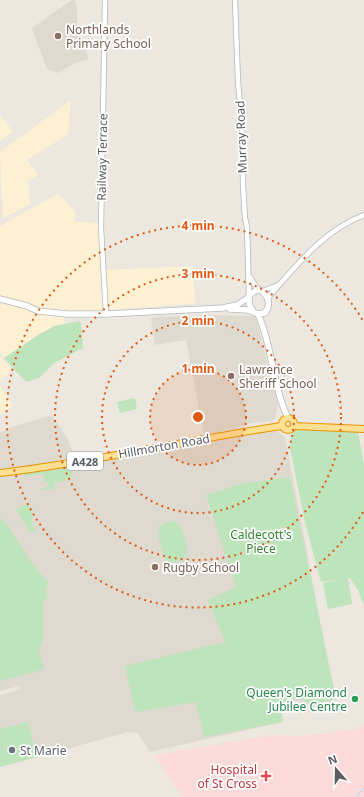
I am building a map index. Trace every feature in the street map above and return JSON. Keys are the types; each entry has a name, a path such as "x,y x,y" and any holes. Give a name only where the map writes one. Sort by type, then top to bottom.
{"highway":[{"path":"294,426 293,420 288,418 282,420 282,426 288,431 294,426 364,429"},
{"name":"Hillmorton Road","path":"0,473 79,462 139,450 282,426"}],"main road":[{"path":"223,308 237,305 252,292 261,291 268,299 268,308 265,313 264,328"},
{"path":"248,296 249,304 256,312 264,328 281,404 288,418"},
{"path":"0,299 27,306 38,311 67,314 106,314 223,308 265,313"}],"street":[{"name":"Railway Terrace","path":"105,0 101,228 106,314"},
{"name":"Murray Road","path":"234,0 249,273 248,296"},
{"path":"268,299 311,250 330,233 347,222 364,214"},
{"name":"Murray Road","path":"249,273 252,281 261,291"},
{"path":"261,291 281,283"}],"shaded area":[{"name":"Northlands Primary School","path":"74,0 77,6 77,22 88,59 73,64 58,73 47,69 32,28"},
{"path":"71,100 68,134 27,160 38,175 28,181 30,204 3,218 0,152"},
{"path":"0,116 13,131 0,141"},
{"path":"58,194 75,211 75,222 99,223 100,249 103,270 193,266 195,303 89,312 53,312 52,316 64,317 65,324 54,326 42,332 4,358 0,351 0,304 16,306 17,303 0,297 0,227"},
{"name":"Lawrence Sheriff School","path":"212,315 254,316 256,318 278,407 275,419 271,421 251,423 230,430 204,435 186,340 155,345 151,319 154,317"},
{"path":"0,356 12,370 0,381"},
{"path":"0,386 13,406 0,415"},
{"name":"Rugby School","path":"52,415 67,438 79,466 129,455 276,431 285,437 329,668 337,700 312,707 299,701 280,703 283,722 150,752 138,733 128,732 37,757 28,722 0,729 0,696 20,689 19,686 0,691 0,433 6,429"},
{"name":"Hospital of St Cross","path":"364,724 364,797 182,797 154,755 271,735 302,736 357,729"}],"green space":[{"path":"79,321 81,323 83,348 54,363 39,378 26,382 4,358 54,326"},
{"path":"135,398 137,409 120,413 117,402"},
{"path":"295,430 358,432 364,465 364,606 358,590 350,578 348,578 352,604 328,609 323,583 341,579 321,582 305,522 290,448 291,436"},
{"path":"71,467 73,475 64,481 56,482 53,489 42,489 49,486 48,483 45,483 43,474 25,476 24,474"},
{"name":"Caldecott's Piece","path":"290,477 336,699 312,705 299,697 280,702 283,722 204,737 196,702 135,712 125,666 225,642 208,600 236,587 206,495 244,483"},
{"path":"27,504 33,511 32,523 35,530 30,533 16,509"},
{"path":"0,519 6,523 30,561 48,582 47,587 45,588 48,598 43,601 43,640 39,650 44,669 0,681"},
{"path":"173,521 180,526 182,530 187,549 186,556 184,558 180,561 174,562 167,560 165,557 162,551 158,532 160,526 167,522"},
{"path":"28,722 37,757 0,767 0,729"}],"waterway":[{"path":"356,797 364,788"}],"place":[{"name":"Northlands Primary School","path":"58,36"},
{"name":"Lawrence Sheriff School","path":"231,376"},
{"name":"Rugby School","path":"155,567"},
{"name":"Queen's Diamond Jubilee Centre","path":"355,699"},
{"name":"St Marie","path":"12,750"},
{"name":"Hospital of St Cross","path":"266,776"}]}
